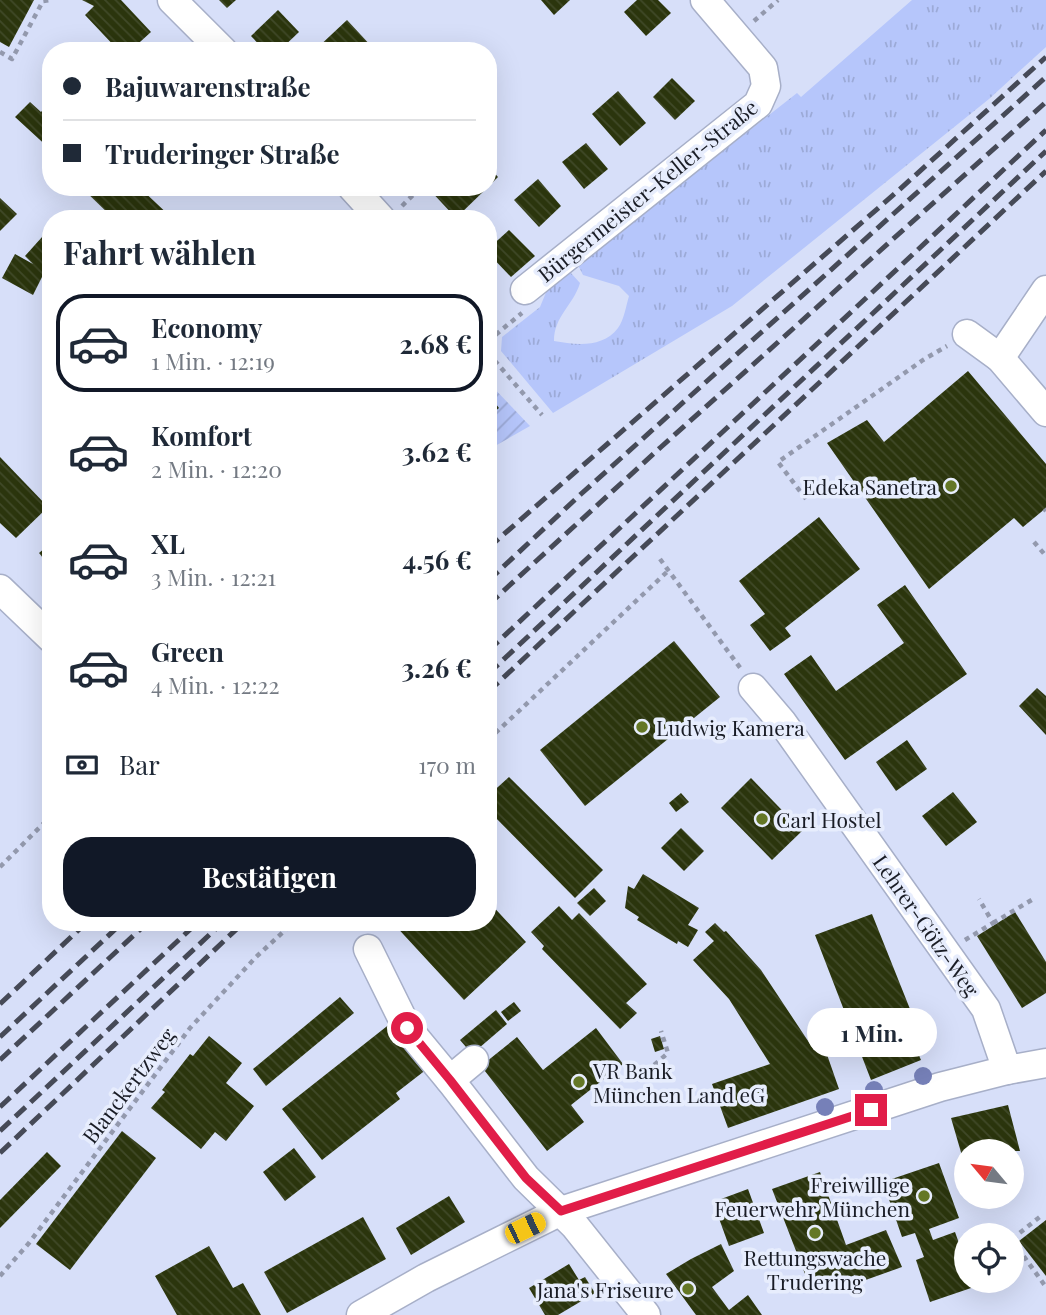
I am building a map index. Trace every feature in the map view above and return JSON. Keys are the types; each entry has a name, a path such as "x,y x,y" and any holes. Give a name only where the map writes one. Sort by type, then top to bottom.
{"street":[{"path":"172,0 214,42"},
{"path":"705,0 737,36"},
{"name":"Bürgermeister-Keller-Straße","path":"525,300 758,104 766,86 763,68 737,36"},
{"path":"365,196 384,210"},
{"path":"1000,358 1046,290"},
{"path":"967,334 1000,358 1046,412"},
{"path":"0,589 42,629"},
{"name":"Lehrer-Götz-Weg","path":"754,688 782,722 986,1009 1007,1070"},
{"path":"368,949 407,1028 526,1178 575,1226 646,1315"},
{"path":"450,1080 474,1060"},
{"path":"361,1315 426,1278 561,1211 940,1087 1046,1063"}],"path":[{"path":"0,52 12,59 43,1 50,0"},
{"path":"737,36 778,0"},
{"path":"20,26 28,30"},
{"path":"395,210 411,196"},
{"path":"497,331 525,300"},
{"path":"806,499 778,462 923,360 967,334"},
{"path":"497,362 542,415"},
{"path":"1034,542 1046,556"},
{"path":"660,559 737,663"},
{"path":"497,732 669,570"},
{"path":"0,867 42,825"},
{"path":"947,952 1035,898"},
{"path":"979,899 993,923"},
{"name":"Blanckertzweg","path":"0,1276 37,1233 190,1028 256,957 284,931"},
{"path":"639,1077 668,1053 661,1031"},
{"path":"1024,1230 1041,1216"},
{"path":"1024,1257 1046,1287"}],"green space":[{"path":"912,0 1046,0 1046,47 989,99 732,306 553,413 501,351 502,337 540,307 547,290 570,272 580,283 560,318 554,341 589,344 612,334 622,321 629,296 619,286 583,275 578,265 797,93 801,97"},
{"path":"497,391 530,426 497,445"}],"building":[{"path":"0,0 34,0 9,47 0,42"},
{"path":"82,0 121,0 151,32 140,42 110,42 85,15 94,6"},
{"path":"219,0 236,0 227,8"},
{"path":"541,0 570,0 554,15"},
{"path":"637,0 658,0 671,13 646,36 624,12"},
{"path":"278,10 299,32 288,42 257,42 251,36"},
{"path":"347,20 367,42 324,42"},
{"path":"672,78 695,101 675,120 653,97"},
{"path":"618,91 646,123 620,146 592,114"},
{"path":"30,102 41,112 42,142 15,117"},
{"path":"586,143 608,169 584,189 562,162"},
{"path":"538,179 561,206 539,227 514,200"},
{"path":"90,196 149,196 163,210 105,210"},
{"path":"435,196 479,196 464,210 449,210"},
{"path":"0,198 17,214 0,231"},
{"path":"509,230 535,256 511,277 497,262 497,241"},
{"path":"42,237 42,277 33,295 2,278 15,254 33,264 25,256"},
{"name":"Edeka Sanetra","path":"968,371 1046,464 1046,508 1023,527 1014,518 929,589 827,443 867,420 884,442"},
{"path":"0,457 42,501 42,513 16,538 0,523"},
{"path":"819,517 860,569 785,628 791,636 770,651 750,625 765,614 739,581"},
{"path":"905,585 967,674 845,760 784,674 811,655 836,691 904,643 877,605"},
{"path":"674,641 720,697 585,806 540,750"},
{"path":"1037,688 1046,696 1046,735 1019,706"},
{"path":"907,740 927,769 896,791 876,762"},
{"path":"509,777 603,870 575,898 497,819 497,788"},
{"name":"Carl Hostel","path":"751,778 802,831 772,860 721,808"},
{"path":"953,792 977,822 946,846 922,816"},
{"path":"681,793 689,802 676,812 669,803"},
{"path":"681,828 704,851 684,871 661,848"},
{"path":"643,874 699,908 688,925 698,930 688,947 678,941 677,944 637,920 639,917 625,908 628,886 634,889"},
{"path":"594,888 606,901 590,916 577,903"},
{"path":"559,906 572,920 579,913 647,984 626,1003 637,1013 620,1029 542,949 544,946 531,932"},
{"path":"497,911 526,942 464,1000 400,931 497,931"},
{"path":"1015,912 1046,962 1046,993 1022,1008 977,936"},
{"path":"872,914 916,1024 907,1028 921,1060 871,1080 815,935"},
{"path":"715,923 726,931 761,970 814,1050 824,1046 839,1089 728,1128 712,1084 770,1064 729,999 693,960 714,941 705,932"},
{"path":"340,997 354,1013 266,1086 253,1069"},
{"path":"514,1002 521,1011 508,1021 501,1012"},
{"path":"496,1010 507,1024 472,1054 460,1040"},
{"path":"391,1023 427,1069 396,1093 400,1099 322,1160 282,1109"},
{"path":"596,1028 623,1064 571,1105 584,1122 547,1151 481,1066 517,1037 543,1070"},
{"path":"209,1036 242,1063 226,1083 254,1106 226,1141 215,1132 201,1149 151,1108 190,1054 193,1056"},
{"path":"660,1036 664,1049 655,1052 651,1039"},
{"path":"1008,1105 1017,1139 957,1139 951,1118"},
{"path":"122,1131 156,1158 70,1270 36,1244"},
{"path":"294,1148 316,1177 285,1201 263,1172"},
{"path":"47,1152 61,1166 0,1228 0,1200"},
{"path":"939,1163 959,1218 929,1229 933,1240 954,1232 954,1293 956,1293 930,1302 916,1260 924,1257 915,1233 902,1237 883,1182"},
{"name":"Rettungswache Trudering","path":"820,1172 846,1245 886,1230 902,1267 860,1282 855,1275 812,1292 772,1189"},
{"path":"748,1189 764,1233 729,1246 713,1202"},
{"path":"449,1196 465,1222 411,1255 396,1228"},
{"path":"363,1217 386,1259 287,1313 264,1272"},
{"path":"1046,1220 1046,1276 1024,1247 1024,1237"},
{"path":"721,1244 734,1271 712,1287 729,1310 748,1295 762,1315 696,1315 666,1274"},
{"path":"209,1246 233,1288 243,1283 261,1315 177,1315 155,1276"},
{"path":"569,1264 579,1280 585,1277 595,1293 558,1315 545,1315 529,1288"}],"railway":[{"path":"497,540 899,190 1046,57"},
{"path":"497,573 1046,77"},
{"path":"497,597 1046,102"},
{"path":"497,643 1046,130"},
{"path":"497,666 1046,151"},
{"path":"497,684 1046,171"},
{"path":"0,1004 77,931"},
{"path":"0,1037 113,931"},
{"path":"0,1060 138,931"},
{"path":"0,1107 188,931"},
{"path":"0,1131 213,931"},
{"path":"0,1153 234,931"}],"place":[{"name":"Edeka Sanetra","path":"951,486"},
{"name":"Ludwig Kamera","path":"642,727"},
{"name":"Carl Hostel","path":"762,819"},
{"name":"VR Bank München Land eG","path":"579,1082"},
{"name":"Freiwillige Feuerwehr München","path":"924,1196"},
{"name":"Rettungswache Trudering","path":"815,1233"},
{"name":"Jana's Friseure","path":"688,1289"}],"route":[{"path":"407,1028 526,1178 561,1211 871,1110"}]}
